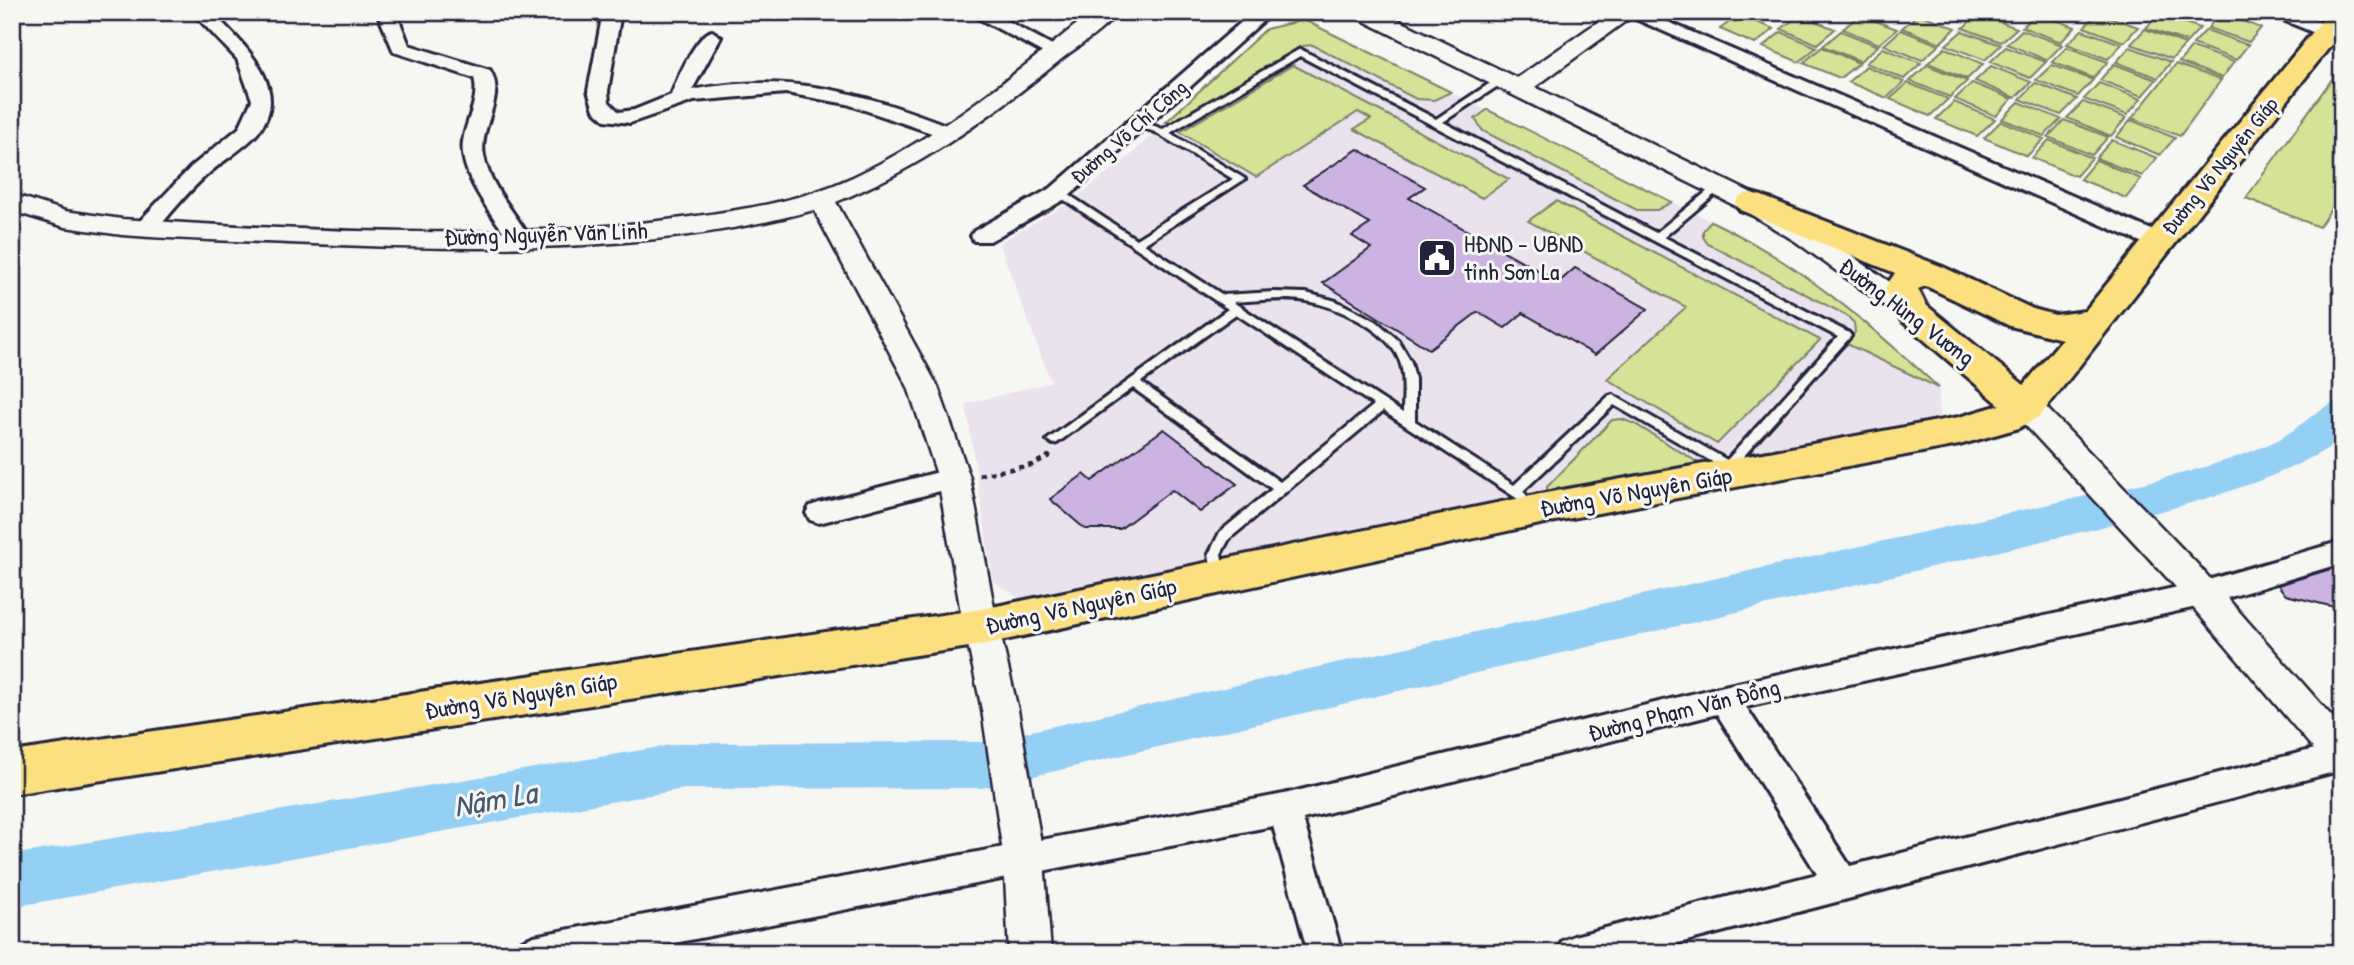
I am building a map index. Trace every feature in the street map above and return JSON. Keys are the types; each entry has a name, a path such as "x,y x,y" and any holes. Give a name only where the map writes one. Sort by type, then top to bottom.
{"main road":[{"name":"Đường Võ Nguyên Giáp","path":"12,773 982,626 1219,577 1527,500 1730,470 1959,431 2006,418 2027,407 2335,22"},
{"path":"1751,203 1931,275 2022,318 2054,327 2070,327 2098,319"},
{"path":"1913,312 1901,289 1910,276 1931,275"},
{"name":"Đường Hùng Vương","path":"1913,312 2027,407"}],"street":[{"path":"146,228 198,171 247,132 260,110 262,100 246,57 201,12"},
{"path":"386,12 392,20 401,48 476,72 483,75 487,81 472,141 474,159 519,238"},
{"path":"612,12 610,39 597,93 604,111 620,118 632,117 680,99 747,89 796,88 903,116 949,133"},
{"path":"976,12 1056,52"},
{"name":"Đường Nguyễn Văn Linh","path":"12,202 33,211 75,220 146,228 314,236 619,236 761,213 821,199 879,173 949,133 1106,12"},
{"name":"Đường Võ Chí Công","path":"982,236 1059,193 1264,12"},
{"name":"Đường Hùng Vương","path":"1364,12 1751,203 1804,236 1913,312"},
{"path":"1509,84 1628,12 2160,242"},
{"path":"2272,12 2335,22"},
{"path":"680,99 688,75 712,37"},
{"path":"821,199 923,387 954,478 1000,710 1022,847 1030,953"},
{"name":"Đường Hùng Vương","path":"2027,407 2193,584 2342,755"},
{"path":"819,513 954,478"},
{"name":"Đường Phạm Văn Đồng","path":"1022,847 1284,809 2193,584 2342,552"},
{"path":"1724,699 1841,882"},
{"path":"1574,953 2342,755"},
{"path":"1284,809 1325,953"},
{"path":"534,953 1022,847"}],"lane":[{"path":"1059,193 1527,500 1613,399 1730,470 1845,337 1300,52 1163,133"},
{"path":"1437,122 1509,84"},
{"path":"1136,244 1240,179 1163,133 1140,124"},
{"path":"1657,237 1717,187"},
{"path":"1219,299 1306,297 1340,307 1378,328 1403,354 1409,379 1409,423"},
{"path":"1053,440 1234,310"},
{"path":"1133,382 1279,488"},
{"path":"1219,577 1215,554 1224,536 1382,405"}],"path":[{"path":"954,478 1032,465 1049,456 1053,440"}],"shaded area":[{"path":"1304,20 1725,228 1786,264 1873,327 1939,388 1939,423 1040,612 993,581 966,404 1051,382 999,243 1072,201 1130,156 1266,29"}],"green space":[{"path":"2037,13 2075,27 2061,42 2022,27"},
{"path":"2098,13 2138,27 2124,42 2084,27"},
{"path":"2220,13 2261,28 2249,42 2208,28"},
{"path":"1919,14 1956,28 1940,43 1902,28"},
{"path":"1978,14 2017,28 2001,42 1963,28"},
{"path":"2159,14 2200,28 2187,42 2146,28"},
{"path":"1739,15 1774,29 1755,44 1720,29"},
{"path":"1800,15 1835,29 1817,44 1781,29"},
{"path":"1860,15 1897,29 1879,44 1843,29"},
{"path":"1304,20 1451,92 1434,100 1416,99 1313,45 1303,46 1172,122 1166,122 1266,29"},
{"path":"2145,29 2186,44 2172,59 2131,44"},
{"path":"1901,30 1939,45 1922,60 1884,45"},
{"path":"2022,30 2062,45 2047,60 2007,44"},
{"path":"2082,30 2122,44 2108,59 2067,44"},
{"path":"2206,30 2248,45 2236,60 2193,44"},
{"path":"1841,31 1878,46 1860,61 1823,46"},
{"path":"1962,31 2001,45 1985,60 1946,45"},
{"path":"1781,32 1817,47 1799,62 1763,47"},
{"path":"1822,47 1859,63 1840,78 1803,63"},
{"path":"2006,47 2046,62 2030,78 1990,62"},
{"path":"2067,47 2108,62 2093,78 2052,62"},
{"path":"2130,47 2171,62 2158,78 2116,62"},
{"path":"2192,47 2234,62 2222,78 2179,62"},
{"path":"1883,48 1921,63 1904,79 1866,63"},
{"path":"1945,48 1983,64 1967,79 1928,63"},
{"path":"2114,64 2156,80 2142,96 2100,80"},
{"path":"2176,64 2221,80 2180,136 2132,118"},
{"path":"1293,65 1509,179 1482,198 1354,129 1371,119 1358,112 1256,177 1180,132"},
{"path":"1927,65 1967,81 1950,97 1910,81"},
{"path":"2052,65 2093,80 2078,96 2036,80"},
{"path":"1866,66 1904,82 1887,98 1848,82"},
{"path":"1991,66 2031,82 2015,98 1975,81"},
{"path":"2340,68 2342,192 2319,227 2246,198"},
{"path":"1908,83 1948,99 1930,116 1890,99"},
{"path":"1972,83 2012,99 1996,116 1955,99"},
{"path":"2035,83 2077,99 2061,115 2020,99"},
{"path":"2099,83 2141,99 2127,115 2084,99"},
{"path":"1954,102 1995,119 1977,136 1936,119"},
{"path":"2019,102 2061,119 2044,136 2002,119"},
{"path":"2083,102 2126,118 2111,136 2067,118"},
{"path":"1487,110 1672,202 1657,210 1637,210 1483,131 1475,119"},
{"path":"2064,120 2108,137 2092,155 2048,137"},
{"path":"2131,120 2175,138 2160,155 2116,137"},
{"path":"2001,121 2044,139 2027,156 1984,138"},
{"path":"2049,140 2092,158 2076,176 2032,158"},
{"path":"2112,140 2157,158 2142,176 2096,158"},
{"path":"2096,160 2141,179 2126,198 2080,179"},
{"path":"1556,201 1820,340 1717,444 1607,379 1686,307 1528,221"},
{"path":"1711,221 1743,237 1803,275 1859,318 1939,388 1847,344 1855,332 1854,323 1846,315 1708,244 1703,237 1703,231"},
{"path":"1622,419 1635,424 1710,470 1547,494 1547,487 1612,420"}],"building":[{"name":"HĐND - UBND tỉnh Sơn La","path":"1358,149 1425,187 1409,198 1559,282 1575,268 1648,309 1595,355 1523,313 1505,328 1478,312 1429,349 1323,283 1371,248 1352,236 1370,224 1303,185"},
{"path":"1164,429 1237,484 1200,512 1172,490 1120,529 1085,529 1050,499 1084,474 1092,481"},
{"path":"2337,567 2342,572 2342,609 2286,595 2278,585"}],"waterway":[{"name":"Nậm La","path":"12,881 684,766 982,765 2090,513 2189,488 2260,465 2293,450 2321,434 2342,414"}],"place":[{"name":"HĐND - UBND tỉnh Sơn La","path":"1437,258"}]}
